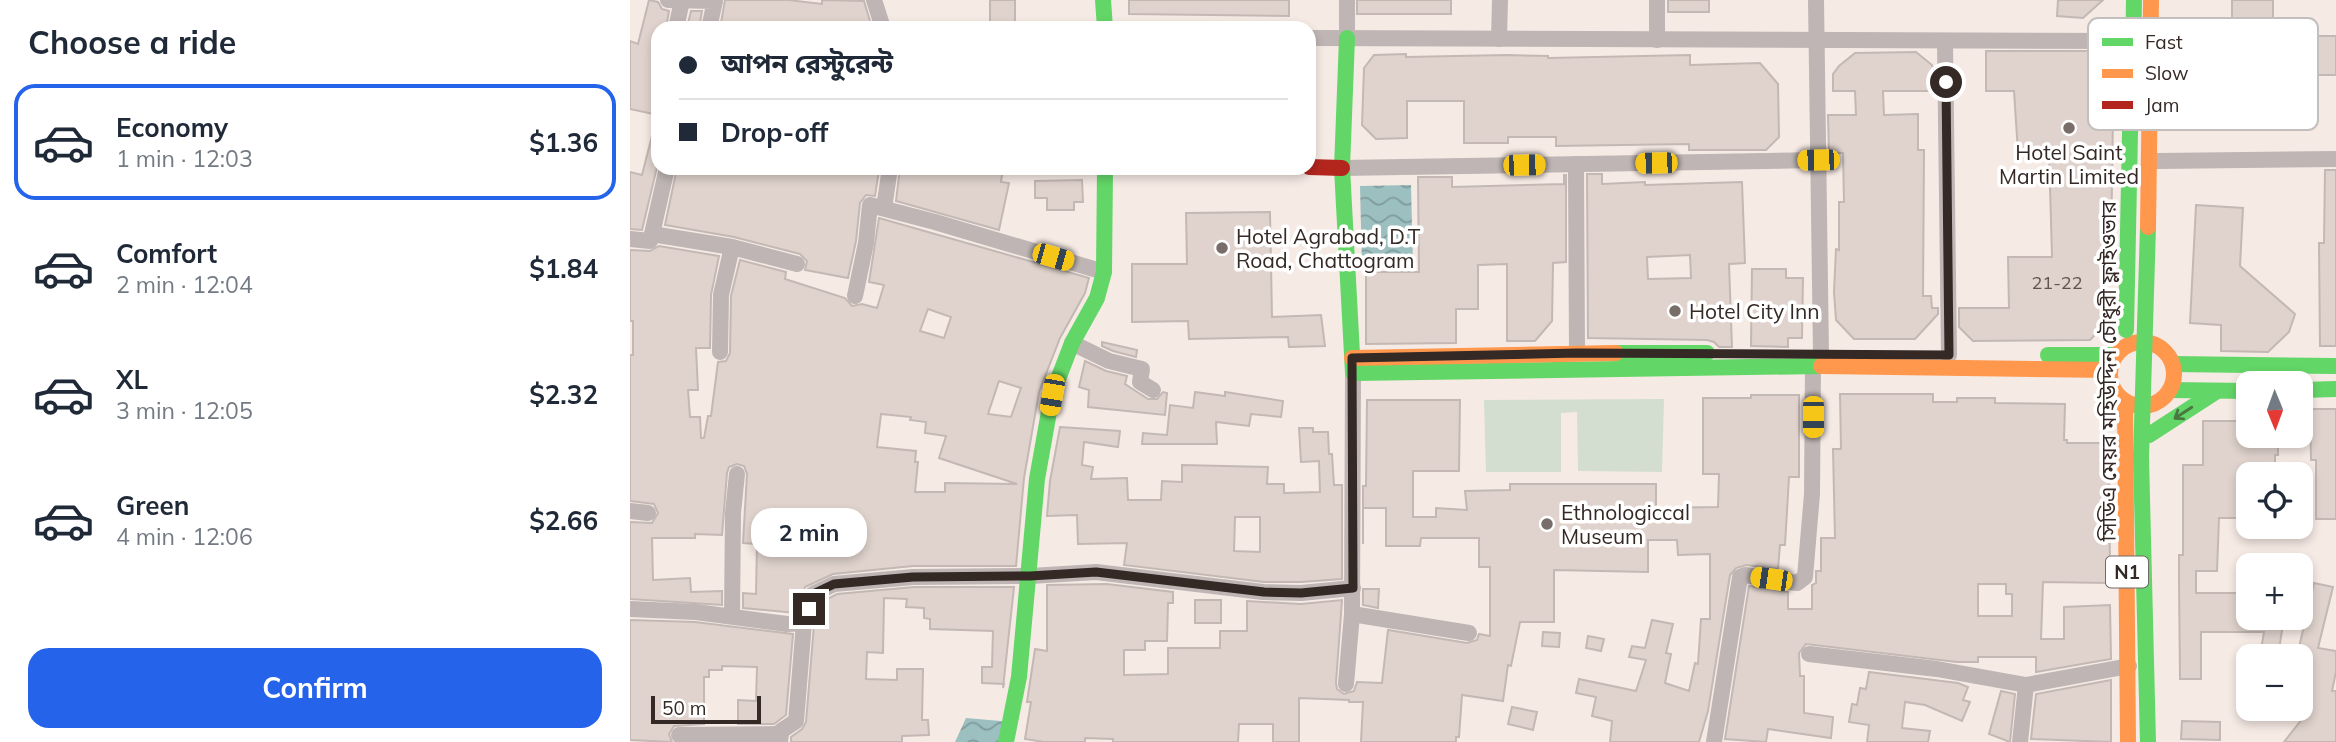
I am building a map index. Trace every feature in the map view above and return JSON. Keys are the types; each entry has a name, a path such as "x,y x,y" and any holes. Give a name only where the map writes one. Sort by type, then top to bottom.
{"main road":[{"path":"1103,0 1104,21"},
{"path":"2134,0 2134,18"},
{"name":"সিডিএ মেয়র মহিউদ্দিন চৌধুরী ফ্লাইওভার","path":"2134,0 2134,18"},
{"path":"2151,0 2151,18"},
{"path":"2159,0 2159,18"},
{"path":"1347,38 1342,168 1353,365"},
{"path":"1353,365 2118,357 2137,342 2153,343 2169,355 2173,364 2174,382 2170,390 2158,402 2149,405 2139,406 2125,401 2115,391 2118,357 2129,130"},
{"name":"সিডিএ মেয়র মহিউদ্দিন চৌধুরী ফ্লাইওভার","path":"2129,742 2125,380 2131,130"},
{"path":"2150,130 2141,457 2150,742"},
{"path":"2153,343 2157,130"},
{"path":"1316,167 1342,168"},
{"path":"1006,742 1019,677 1037,480 1052,395 1072,344 1097,298 1104,272 1105,175"},
{"path":"1353,365 1577,353 1817,360 1949,355 2118,357"},
{"path":"2173,364 2336,366"},
{"path":"2314,390 2336,389"},
{"path":"2170,390 2236,391"},
{"path":"2149,435 2217,391"},
{"name":"N1","path":"2125,401 2129,742"},
{"name":"N1","path":"2149,405 2150,742"}],"street":[{"path":"874,0 881,21"},
{"path":"1347,0 1347,38"},
{"path":"1499,39 1500,0"},
{"path":"1657,0 1657,40"},
{"path":"1714,742 1740,577 1745,575 1797,583 1805,577 1812,494 1817,360 1816,0"},
{"path":"676,21 675,1 715,2 711,21"},
{"path":"1316,38 2088,41"},
{"path":"1945,41 1949,355"},
{"path":"2157,161 2336,159"},
{"path":"1342,168 1818,160"},
{"path":"1576,164 1577,353"},
{"path":"630,239 650,241 665,175"},
{"path":"884,208 889,175"},
{"path":"855,296 866,243 870,205 1104,272"},
{"path":"652,234 732,247 797,264"},
{"path":"720,352 720,295 732,247"},
{"path":"1072,344 1109,361 1142,369 1140,382 1153,390"},
{"path":"1346,684 1353,588 1353,365"},
{"path":"732,615 733,513 737,474"},
{"path":"630,511 648,513"},
{"path":"678,735 780,738 781,731 796,721 804,624 813,594 834,584 913,577 1030,576 1096,572 1264,592 1301,593 1353,588"},
{"path":"630,609 732,615 787,624 804,624"},
{"path":"1352,614 1469,634"},
{"path":"1809,654 1937,669 2026,685 2129,666"},
{"path":"2020,742 2026,685"}],"green space":[{"path":"1664,399 1662,472 1578,471 1577,412 1561,413 1561,472 1486,472 1484,400"}],"water":[{"path":"1411,185 1413,266 1362,267 1360,186"},
{"path":"966,718 1012,722 1005,742 955,742"}],"building":[{"path":"649,0 658,2 662,9 669,11 667,21 651,21 651,114 630,109 630,41 638,44"},
{"path":"725,0 788,0 822,4 822,0 864,1 870,21 721,21"},
{"path":"990,0 1015,0 1015,21 990,21"},
{"path":"1129,0 1289,0 1289,16 1129,14"},
{"path":"1357,0 1451,0 1451,14 1357,14"},
{"path":"1668,0 1709,0 1709,12 1668,12"},
{"path":"2058,0 2103,0 2083,18 2057,16"},
{"path":"2232,0 2273,0 2273,18 2232,18"},
{"path":"691,11 702,11 700,21 689,21"},
{"path":"2318,36 2336,36 2336,75 2318,75"},
{"path":"1986,51 2088,51 2088,130 2113,130 2111,246 2106,246 2106,323 2090,340 1973,341 1959,327 1959,308 2009,308 2008,257 2052,257 2049,152 2018,152 2014,91 1986,91"},
{"path":"1916,52 1932,65 1935,72 1935,91 1883,91 1884,115 1918,114 1918,150 1924,150 1923,296 1931,296 1932,308 1938,308 1938,314 1915,339 1854,339 1836,320 1834,292 1836,249 1839,250 1839,202 1844,202 1843,153 1829,153 1828,115 1856,115 1855,91 1833,91 1833,74 1855,53"},
{"path":"1406,54 1406,57 1507,55 1548,58 1690,55 1690,65 1760,63 1778,84 1779,137 1766,150 1689,150 1689,144 1556,146 1556,137 1508,137 1508,143 1464,143 1464,101 1407,101 1407,138 1376,139 1362,125 1364,68 1374,55"},
{"path":"651,140 651,175 655,175 642,230 630,229 630,172 642,175"},
{"path":"2325,170 2336,170 2336,346 2320,346 2319,243 2324,243"},
{"path":"1587,174 1602,174 1602,184 1742,182 1745,263 1729,264 1732,347 1719,347 1707,340 1588,338","holes":["1690,255 1691,278 1648,279 1647,257"]},
{"path":"676,175 878,175 875,196 866,195 860,203 848,278 805,270 807,261 800,254 734,237 665,225"},
{"path":"899,175 1002,175 1001,182 1009,183 999,230 896,201"},
{"path":"1564,175 1566,262 1553,263 1552,321 1535,341 1507,341 1507,264 1478,265 1478,309 1456,309 1456,343 1366,344 1366,272 1419,272 1418,177 1452,177 1452,187 1564,184"},
{"path":"1082,180 1083,202 1074,202 1074,210 1047,210 1047,198 1035,198 1035,181"},
{"path":"2196,205 2243,208 2240,266 2295,314 2289,332 2268,352 2221,351 2221,325 2190,323"},
{"path":"1270,212 1272,317 1321,315 1325,346 1289,347 1288,337 1189,339 1188,321 1132,322 1132,264 1187,264 1186,213"},
{"path":"879,218 1089,278 1085,293 1060,338 1039,392 1024,478 1016,566 913,566 833,574 805,587 796,613 743,608 743,593 756,594 757,544 743,543 747,474 744,466 737,464 729,467 727,473 722,535 695,534 695,538 652,538 653,580 690,578 691,592 722,591 722,605 630,599 630,522 652,523 658,513 654,504 630,501 630,355 633,355 633,321 630,321 630,250 650,251 659,246 719,256 711,295 710,348 696,348 698,390 688,390 690,417 700,417 701,438 704,438 708,416 711,416 718,362 726,361 730,353 731,296 740,260 786,272 785,279 845,298 852,306 862,304 877,308 884,285 869,282","holes":["928,309 951,317 944,338 920,331","999,381 1021,388 1011,417 988,414","881,414 911,417 910,420 926,422 925,433 946,436 939,458 1017,484 945,483 945,492 915,492 918,462 915,462 916,451 877,447"]},
{"path":"1752,269 1786,269 1786,278 1803,278 1802,338 1788,338 1788,347 1751,346"},
{"path":"1102,342 1137,350 1136,357 1113,351 1102,346"},
{"path":"1085,361 1106,371 1127,376 1125,384 1148,399 1157,399 1163,392 1167,393 1165,415 1088,407 1089,390 1079,387"},
{"path":"1195,392 1225,396 1225,392 1283,401 1281,417 1251,414 1249,426 1216,422 1217,444 1142,444 1143,433 1167,435 1170,405 1193,408"},
{"path":"1840,394 1933,394 1933,402 1957,402 1957,398 1995,398 1995,403 2065,404 2064,440 2067,440 2067,443 2109,443 2110,583 2043,582 2041,639 2064,639 2064,607 2110,605 2111,659 2036,672 2036,657 1978,657 1978,662 1957,662 1806,644 1799,653 1800,676 1804,676 1804,713 1833,717 1831,738 1768,729 1766,742 1725,739 1749,586 1788,592 1788,609 1812,609 1812,585 1816,583 1816,571 1821,571 1821,538 1835,538 1833,449 1841,449","holes":["1978,584 2006,584 2006,594 2012,594 2012,616 1978,616"]},
{"path":"1799,395 1799,477 1789,477 1785,545 1780,545 1778,569 1746,565 1736,568 1730,575 1708,711 1699,742 1610,742 1612,721 1592,716 1596,697 1576,693 1579,679 1636,691 1646,660 1629,657 1632,646 1645,648 1652,620 1673,624 1666,653 1671,654 1665,683 1689,691 1695,663 1698,664 1701,619 1710,619 1710,554 1678,555 1677,540 1648,540 1648,572 1554,570 1554,622 1520,622 1511,666 1508,665 1503,701 1462,695 1459,737 1456,737 1456,742 1361,742 1363,702 1299,698 1299,742 1273,742 1273,724 1239,724 1238,742 1113,742 1113,739 1085,738 1085,742 1044,742 1025,739 1035,649 1047,651 1047,585 1107,584 1173,592 1173,603 1168,603 1167,641 1145,641 1145,650 1124,650 1124,675 1168,674 1168,648 1220,648 1220,631 1247,631 1247,601 1301,604 1342,600 1336,683 1337,689 1344,694 1354,691 1357,682 1382,683 1388,630 1467,643 1477,640 1479,634 1490,636 1490,567 1479,567 1479,538 1421,538 1420,546 1386,546 1386,508 1363,508 1363,486 1366,486 1367,400 1460,400 1459,471 1413,471 1413,517 1436,517 1436,508 1467,510 1465,491 1510,490 1510,484 1656,484 1656,508 1718,507 1719,474 1703,474 1703,398"},
{"path":"2314,409 2336,409 2336,519 2316,519 2316,460 2311,460 2311,448 2314,448"},
{"path":"2203,421 2236,421 2236,448 2278,448 2275,462 2236,462 2236,518 2219,518 2217,571 2196,571 2196,593 2236,593 2236,630 2282,630 2280,644 2262,644 2264,632 2201,632 2201,679 2180,679 2179,555 2183,555 2183,465 2203,465"},
{"path":"1060,427 1120,431 1118,447 1084,442 1082,465 1093,467 1091,479 1127,478 1128,500 1161,500 1162,481 1182,482 1182,465 1268,467 1267,484 1284,484 1284,493 1320,492 1319,461 1301,462 1299,428 1328,432 1334,485 1342,485 1342,579 1264,582 1124,565 1127,543 1078,544 1077,515 1047,516","holes":["1235,517 1260,517 1260,552 1234,551"]},
{"path":"2314,583 2333,587 2318,648 2336,651 2332,691 2336,691 2336,742 2284,742 2300,721 2313,721 2313,644 2300,644 2303,630 2313,630"},
{"path":"914,587 1014,587 1003,684 982,683 982,667 992,667 993,631 930,629 930,619 924,618 924,608 906,607 907,599 884,598 883,653 867,652 866,679 897,680 897,669 923,669 922,720 928,720 929,735 902,736 902,742 791,742 791,737 802,729 806,722 814,625 822,602 837,594"},
{"path":"1363,589 1379,589 1378,608 1363,605"},
{"path":"1195,600 1221,600 1221,623 1195,623"},
{"path":"630,620 695,622 793,634 786,715 774,724 738,724 738,700 756,701 757,667 722,666 722,670 709,670 709,677 704,677 704,724 674,726 669,734 672,742 630,740"},
{"path":"1543,632 1560,633 1559,647 1542,646"},
{"path":"1588,636 1604,639 1601,651 1586,648"},
{"path":"1869,672 1958,683 1968,687 1963,700 1970,702 1962,721 1925,705 1905,702 1902,728 1930,731 1928,742 1867,742 1869,725 1849,722 1852,704 1857,705 1860,688 1866,689"},
{"path":"2111,680 2111,742 2031,739 2036,694"},
{"path":"2001,691 2015,694 2010,742 1989,734"},
{"path":"1512,707 1537,712 1533,730 1508,724"},
{"path":"2182,721 2220,722 2220,740 2181,739"}],"traffic: fast":[{"path":"1103,0 1104,21"},
{"path":"2134,0 2134,18"},
{"path":"1347,38 1342,168 1353,373 1821,366"},
{"path":"2126,330 2130,130"},
{"path":"1006,742 1019,677 1037,479 1052,395 1072,343 1097,298 1104,272 1105,175"},
{"path":"2148,227 2141,457 2148,742"},
{"path":"1616,353 1707,353"},
{"path":"2048,355 2115,355"},
{"path":"2173,364 2336,366"},
{"path":"2314,390 2336,389"},
{"path":"2170,390 2236,391"},
{"path":"2149,435 2217,391"}],"traffic: slow":[{"path":"2151,0 2151,18"},
{"path":"2148,227 2149,130"},
{"path":"2136,342 2148,342 2165,351 2172,362 2174,374 2172,386 2165,397 2148,406 2136,406 2124,401 2115,392 2110,380 2110,368 2115,356 2124,347 2136,342"},
{"path":"1352,358 1616,353"},
{"path":"1821,366 2110,370"},
{"path":"2125,401 2128,742"}],"traffic: jam":[{"path":"1316,167 1342,168"}],"place":[{"name":"Hotel Saint Martin Limited","path":"2069,128"},
{"name":"Hotel Agrabad, D.T Road, Chattogram","path":"1222,248"},
{"name":"Hotel City Inn","path":"1675,311"},
{"name":"Ethnologiccal Museum","path":"1547,524"}],"route":[{"path":"809,609 813,594 834,584 913,577 1030,576 1096,572 1264,592 1301,593 1353,588 1352,358 1577,353 1949,355 1946,82"}]}
